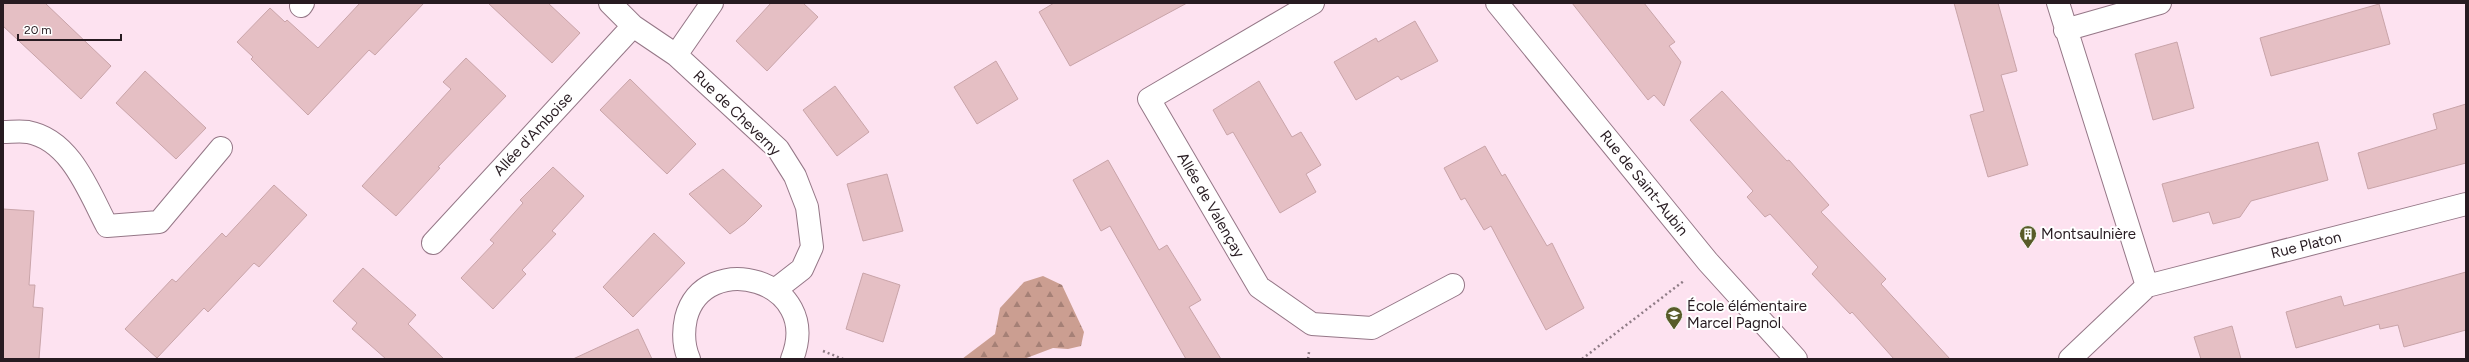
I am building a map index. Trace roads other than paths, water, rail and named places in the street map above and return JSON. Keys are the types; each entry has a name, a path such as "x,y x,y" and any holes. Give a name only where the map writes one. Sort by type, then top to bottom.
{"street":[{"name":"Rue de Cheverny","path":"610,3 633,26 676,55 778,149 795,176 807,207 812,247 802,269 775,290"},
{"path":"676,55 712,3"},
{"name":"Allée de Valençay","path":"1313,3 1149,99 1259,287 1312,324 1372,328 1453,285"},
{"name":"Rue de Saint-Aubin","path":"1497,3 1708,262 1796,359"},
{"path":"2058,3 2065,30 2147,286"},
{"path":"2065,30 2160,3"},
{"name":"Allée d'Amboise","path":"432,243 633,26"},
{"path":"3,132 28,132 54,143 75,166 107,226 159,222 221,148"},
{"name":"Rue Platon","path":"2070,359 2147,286 2466,204"},
{"path":"689,359 685,351 683,330 688,311 700,294 717,283 736,278 757,280 775,290 788,304 796,320 797,339 792,359"}],"place":[{"name":"Montsaulnière","path":"2028,249"},
{"name":"École élémentaire Marcel Pagnol","path":"1674,330"}]}
